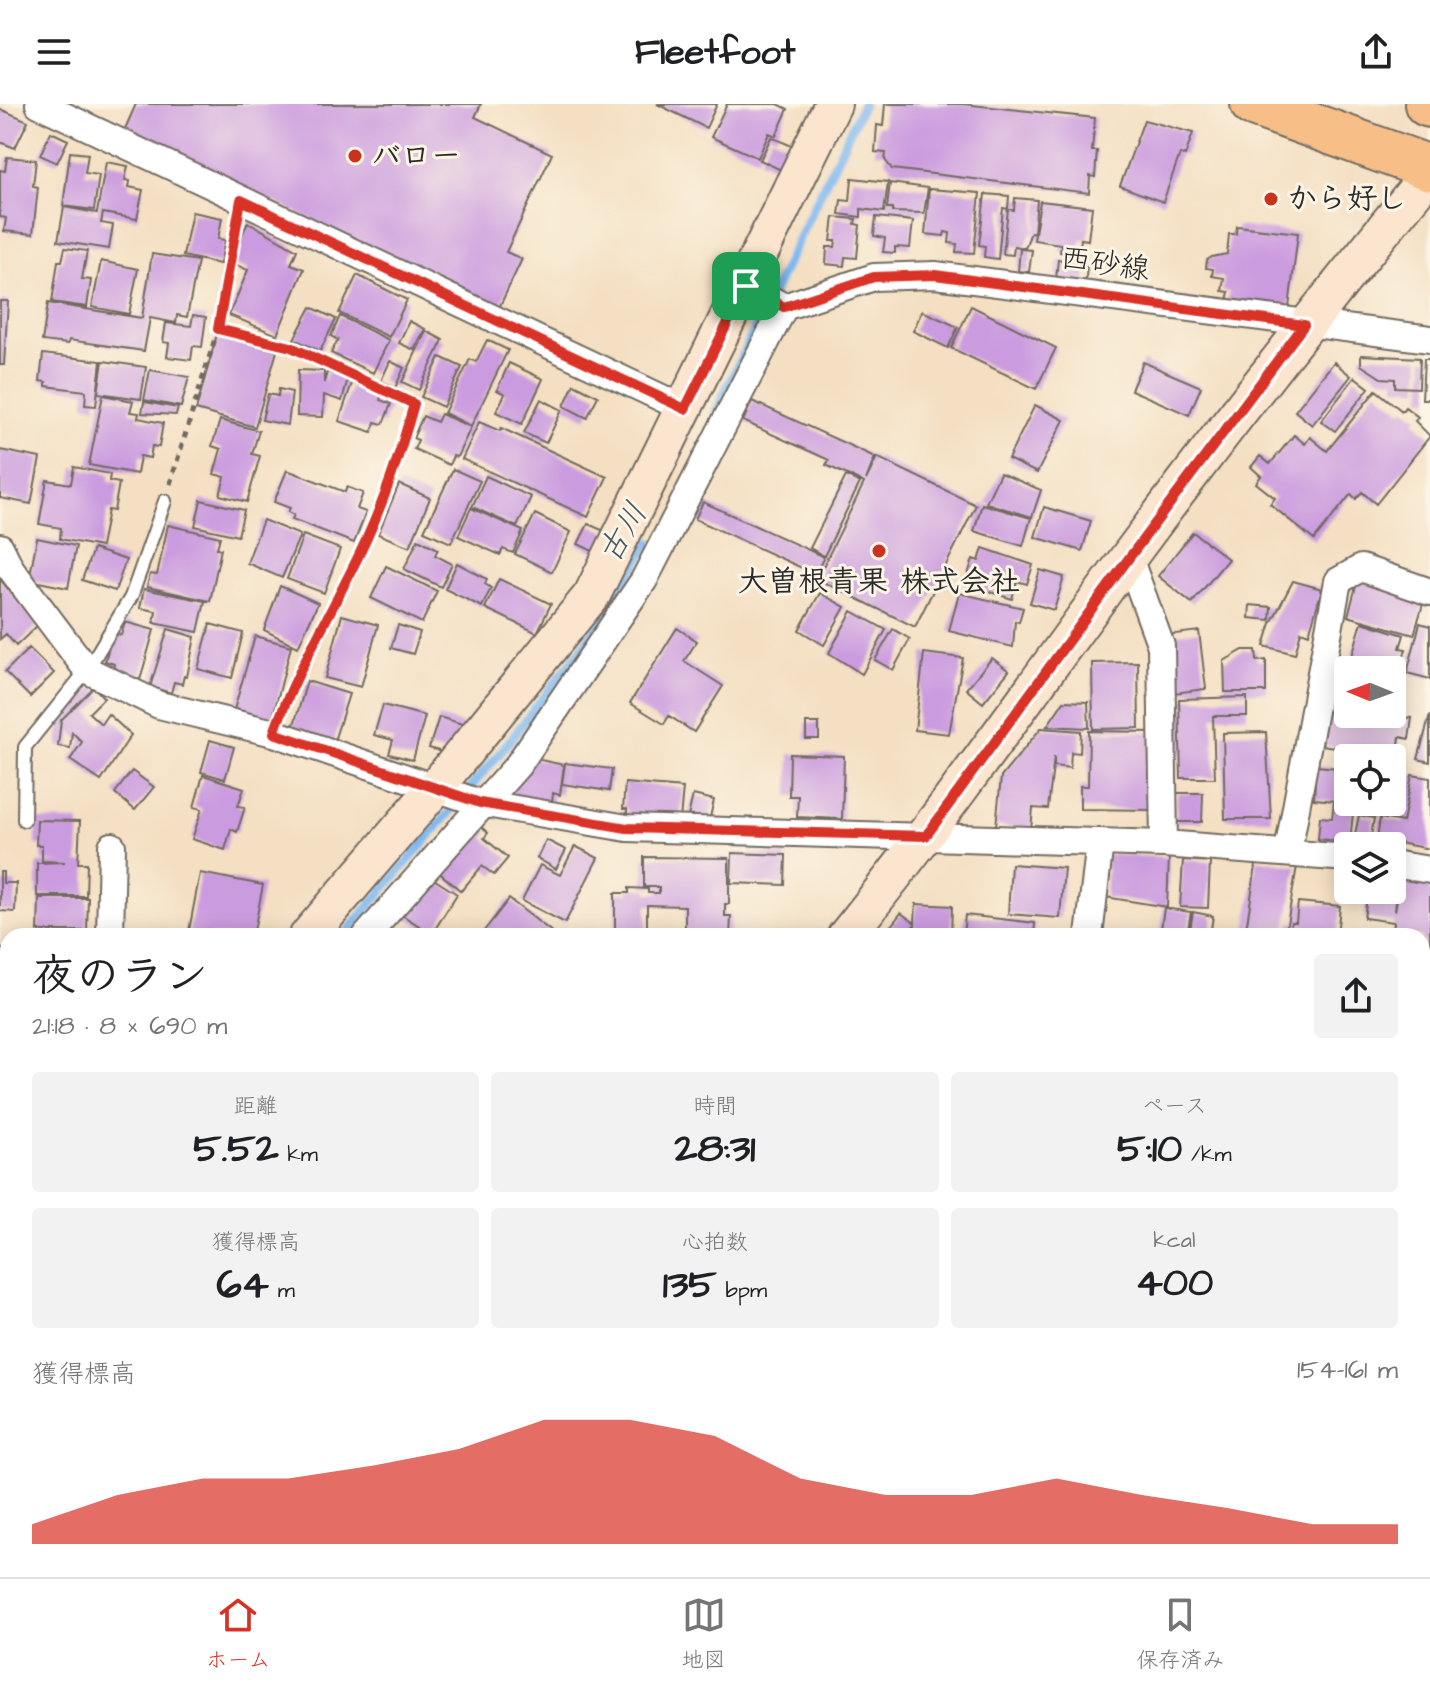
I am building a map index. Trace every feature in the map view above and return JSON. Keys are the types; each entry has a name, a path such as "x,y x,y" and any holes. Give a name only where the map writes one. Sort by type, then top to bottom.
{"highway":[{"path":"1253,104 1430,170"}],"street":[{"path":"39,104 685,409"},
{"path":"317,928 459,796 518,765 644,580 766,298 833,104"},
{"path":"852,928 926,836 1304,325 1430,170"},
{"name":"西砂線","path":"766,298 874,277 935,275 1430,339"},
{"path":"371,928 592,595 685,409 766,298"},
{"path":"0,547 11,569 87,670 159,705 274,733 459,796 627,828 1164,844 1334,856"},
{"path":"1129,558 1161,646 1164,844"},
{"path":"1288,851 1338,581 1361,568 1430,592"},
{"path":"1090,928 1100,842"},
{"path":"110,928 112,846"},
{"path":"1406,866 1430,870"}],"lane":[{"path":"24,820 25,747 87,670 131,597 165,501"}],"path":[{"path":"165,501 218,329 241,200"},
{"path":"218,329 291,347 414,404 396,469 366,540 292,683 274,733"}],"building":[{"path":"136,104 481,104 475,117 552,154 506,252 522,259 499,308 124,131"},
{"path":"657,104 717,104 706,128"},
{"path":"727,104 778,104 788,109 776,136 769,133 758,158 711,137"},
{"path":"885,104 962,104 1095,118 1092,151 1097,151 1095,177 1090,176 1089,193 892,169 885,160 886,153 875,152 877,125 883,126"},
{"path":"0,109 28,121 15,148 0,142"},
{"path":"1144,120 1193,133 1185,156 1180,154 1163,202 1120,186"},
{"path":"51,132 68,140 57,163 40,155"},
{"path":"771,137 792,146 781,170 760,160"},
{"path":"70,152 88,154 85,173 99,175 94,210 63,206"},
{"path":"7,157 36,160 33,186 38,187 33,234 4,231 6,218 0,217 0,170 5,171"},
{"path":"106,162 128,166 125,180 130,181 129,187 143,190 137,219 103,213 101,223 113,225 109,249 58,241 64,207 97,213"},
{"path":"852,178 888,182 884,212 861,209 861,217 839,214 841,200 850,201"},
{"path":"890,183 928,188 924,213 893,212 893,208 887,208"},
{"path":"929,189 980,193 974,253 956,252 957,244 949,243 950,233 945,232 944,236 925,234"},
{"path":"985,194 1009,196 1008,209 1003,208 998,259 984,257 985,246 979,245"},
{"path":"1015,198 1037,200 1034,233 1031,232 1025,248 1014,246 1013,255 1003,254 1008,209 1014,210"},
{"path":"1040,201 1092,207 1088,240 1081,239 1079,254 1060,252 1061,244 1034,240"},
{"path":"192,212 222,218 218,239 225,240 220,264 183,256"},
{"path":"834,217 856,219 855,224 860,225 857,258 845,257 844,266 826,264 827,247 835,247 836,241 831,241"},
{"path":"876,217 913,221 910,248 895,247 895,253 883,252 885,238 874,236"},
{"path":"248,222 297,250 291,264 304,269 277,335 229,315 248,270 229,262"},
{"path":"1237,226 1298,233 1289,308 1227,301 1229,292 1222,291 1224,278 1212,276 1213,269 1206,268 1207,260 1227,254 1229,234 1236,234"},
{"path":"65,248 87,251 82,279 91,280 87,307 52,302 58,261 62,261"},
{"path":"1020,249 1032,250 1029,272 1018,271"},
{"path":"152,254 198,261 187,317 177,315 176,323 150,318 144,351 69,340 68,344 42,341 48,303 142,318"},
{"path":"1058,259 1087,266 1085,288 1056,280"},
{"path":"101,261 138,269 129,314 92,307"},
{"path":"357,275 407,300 389,337 339,313"},
{"path":"0,301 8,301 4,365 0,365"},
{"path":"971,306 1056,348 1036,389 951,348"},
{"path":"311,307 336,319 320,351 294,339"},
{"path":"922,311 958,327 948,348 913,331"},
{"path":"193,315 206,317 202,347 193,346 191,360 167,357 169,343 163,342 166,323 191,326"},
{"path":"340,316 389,340 373,373 331,353 338,340 331,336"},
{"path":"409,321 425,329 414,350 399,343"},
{"path":"426,331 443,340 419,390 402,382"},
{"path":"217,334 277,351 255,427 196,410"},
{"path":"487,340 508,350 471,426 444,413 470,359 476,362"},
{"path":"43,354 101,361 96,406 85,405 86,391 46,386 46,382 40,381"},
{"path":"1361,355 1420,358 1419,388 1395,387 1395,379 1381,378 1361,365"},
{"path":"440,357 462,367 443,407 421,397"},
{"path":"1424,359 1430,359 1430,399 1422,399"},
{"path":"103,361 146,367 141,399 98,393"},
{"path":"390,361 404,368 395,388 381,381"},
{"path":"1143,362 1201,387 1189,415 1131,390"},
{"path":"1334,362 1351,376 1312,425 1295,411"},
{"path":"509,363 543,379 522,424 496,412 505,394 497,390"},
{"path":"150,370 189,377 181,407 144,400"},
{"path":"298,370 324,371 324,383 327,372 348,378 342,401 324,395 323,417 297,416"},
{"path":"1355,377 1369,388 1335,431 1321,421"},
{"path":"352,383 382,393 380,400 391,404 383,424 375,422 372,432 339,421"},
{"path":"574,384 598,396 587,418 564,406"},
{"path":"279,389 292,392 288,425 262,420 268,394 278,396"},
{"path":"1376,390 1402,411 1405,407 1418,417 1415,421 1430,436 1376,504 1362,492 1356,499 1351,494 1314,540 1270,504 1275,498 1256,483 1261,476 1251,467 1260,456 1270,464 1294,435 1305,444 1310,437 1327,451"},
{"path":"103,395 133,401 130,412 139,413 138,418 163,423 159,447 152,446 150,458 140,456 137,474 89,465"},
{"path":"541,399 562,410 546,443 524,433"},
{"path":"752,401 875,457 866,480 877,457 976,505 915,627 817,579 864,483 826,465 829,460 743,421"},
{"path":"144,402 178,408 176,415 142,413"},
{"path":"1035,405 1064,420 1037,473 1008,459"},
{"path":"441,414 471,427 457,457 453,456 449,465 414,449 418,440 413,438 423,416 437,422"},
{"path":"220,420 259,431 252,454 260,456 247,502 220,495 225,477 214,474 221,449 212,446"},
{"path":"479,422 500,431 501,428 607,477 588,517 462,459"},
{"path":"0,450 40,458 31,504 0,498"},
{"path":"74,467 110,474 109,481 119,483 114,511 108,510 101,547 60,539 61,528 39,524 47,480 71,484"},
{"path":"453,469 480,481 451,543 424,531"},
{"path":"287,470 345,492 347,487 363,493 357,509 366,512 354,543 292,519 294,515 288,512 290,508 274,502"},
{"path":"1000,473 1041,490 1032,517 986,503"},
{"path":"486,476 531,497 517,527 472,507"},
{"path":"846,476 860,483 824,556 810,548"},
{"path":"399,484 430,498 410,547 378,534"},
{"path":"201,500 244,510 238,536 195,526"},
{"path":"703,502 824,557 815,574 695,519"},
{"path":"982,504 1031,518 1023,546 974,531"},
{"path":"1044,507 1091,521 1082,551 1035,537"},
{"path":"471,508 523,531 513,553 503,549 500,555 458,536"},
{"path":"535,514 571,532 552,572 515,554"},
{"path":"263,520 300,535 282,578 247,563"},
{"path":"588,524 609,533 599,554 578,544"},
{"path":"168,525 220,537 217,548 221,549 210,601 147,587 150,574 157,575"},
{"path":"1193,532 1228,559 1192,603 1158,576"},
{"path":"303,535 340,549 324,593 287,579"},
{"path":"37,538 76,546 68,588 29,580"},
{"path":"418,539 438,549 435,555 452,564 441,587 404,569"},
{"path":"983,548 1033,565 1027,584 1017,581 1012,599 965,584 973,559 979,561"},
{"path":"93,549 126,560 115,591 82,580"},
{"path":"457,563 487,579 485,584 491,588 482,607 445,589"},
{"path":"386,566 437,591 422,623 371,598"},
{"path":"1040,570 1064,577 1054,610 1030,603"},
{"path":"0,579 38,625 16,646 6,634 0,639"},
{"path":"499,579 551,604 537,633 485,608"},
{"path":"1358,579 1425,597 1414,635 1348,616"},
{"path":"1293,581 1322,589 1309,634 1301,631 1295,654 1264,646 1271,623"},
{"path":"280,586 318,603 298,647 264,630"},
{"path":"144,589 205,601 198,632 154,623 156,611 140,608"},
{"path":"820,593 845,607 824,645 799,630"},
{"path":"959,593 1023,608 1019,622 1015,621 1013,647 949,631"},
{"path":"1250,605 1271,607 1270,620 1249,618"},
{"path":"852,611 886,630 862,674 829,653"},
{"path":"342,615 378,625 361,687 325,678"},
{"path":"125,622 154,630 140,680 112,672 114,664 105,661 113,633 121,635"},
{"path":"1362,622 1404,635 1400,648 1406,649 1404,656 1352,656"},
{"path":"1420,623 1430,626 1430,679 1407,673"},
{"path":"210,624 243,633 232,678 198,669"},
{"path":"398,625 420,632 413,654 391,648"},
{"path":"677,628 697,641 684,661 723,686 694,732 669,716 664,724 630,703"},
{"path":"168,629 195,637 187,677 184,676 182,684 174,682 171,693 150,687"},
{"path":"893,629 910,639 893,670 875,660"},
{"path":"1199,631 1206,689 1174,693 1167,635"},
{"path":"255,636 291,646 272,720 234,710"},
{"path":"29,648 54,673 30,697 5,672"},
{"path":"1243,650 1256,650 1257,661 1266,660 1266,692 1225,692 1224,661"},
{"path":"924,653 963,658 949,734 915,730"},
{"path":"992,658 1009,671 983,703 966,689"},
{"path":"1138,662 1139,728 1093,729 1092,663"},
{"path":"307,681 349,694 334,741 293,728"},
{"path":"94,687 104,698 89,713 101,724 108,714 131,735 101,781 70,760 82,742 72,732 70,748 58,746 61,720"},
{"path":"1247,697 1247,716 1213,716 1215,778 1181,778 1179,699"},
{"path":"1064,701 1088,702 1089,728 1047,726"},
{"path":"383,705 425,716 413,760 389,754 393,740 374,735"},
{"path":"1334,707 1334,728 1406,728 1406,718 1412,718 1409,739 1400,737 1399,744 1322,745 1327,712 1333,713"},
{"path":"1430,715 1430,762 1418,759"},
{"path":"439,717 466,725 445,753 429,748"},
{"path":"806,723 819,723 819,739 806,739"},
{"path":"1041,728 1081,731 1080,753 1071,752 1070,768 1054,766 1054,757 1048,809 1033,808 1031,830 996,826 1001,777"},
{"path":"1089,731 1153,732 1151,810 1080,809 1080,786 1088,786"},
{"path":"1266,732 1271,819 1225,819 1223,733"},
{"path":"210,740 234,747 225,779 201,772"},
{"path":"790,754 844,756 842,819 797,817 798,796 789,796"},
{"path":"531,758 564,765 560,795 553,793 552,803 510,795 513,780"},
{"path":"565,763 612,769 609,791 562,784"},
{"path":"1316,766 1334,768 1334,801 1314,799"},
{"path":"132,771 154,787 135,810 115,793"},
{"path":"203,775 244,788 238,806 245,807 237,832 231,829 225,850 192,839 202,809 194,807"},
{"path":"1412,775 1430,778 1430,849 1406,844 1406,832 1378,832 1380,818 1403,822"},
{"path":"625,783 683,788 680,820 627,816 627,809 623,809"},
{"path":"1177,793 1203,793 1202,822 1176,822"},
{"path":"693,795 714,800 708,826 687,821"},
{"path":"1334,802 1334,816 1353,816 1351,832 1334,832 1334,840 1318,839 1320,817 1332,818"},
{"path":"1359,816 1374,818 1372,832 1355,832"},
{"path":"37,820 80,821 78,863 87,863 86,896 37,896 37,863 65,862 42,861 42,845 36,845"},
{"path":"474,821 488,833 484,838 508,858 494,875 482,866 461,891 435,869"},
{"path":"546,840 566,850 556,869 537,858"},
{"path":"575,846 598,858 565,923 522,901 540,865 560,875"},
{"path":"732,853 786,855 785,885 731,883"},
{"path":"1107,855 1169,857 1167,907 1105,897"},
{"path":"644,857 729,858 729,904 725,904 725,916 731,916 730,928 685,928 685,906 647,905 647,928 615,928 615,893 629,893 629,888 659,893 659,887 644,887"},
{"path":"1257,859 1297,866 1286,928 1246,928"},
{"path":"1183,860 1210,862 1208,908 1180,907"},
{"path":"1011,864 1064,868 1060,918 1008,914"},
{"path":"0,872 3,872 3,883 16,883 15,912 0,911"},
{"path":"200,873 263,885 255,928 190,928"},
{"path":"1406,873 1430,876 1430,928 1393,928 1394,922 1364,918 1366,904 1396,904 1395,911 1396,904 1406,904"},
{"path":"429,876 457,894 436,928 423,928 399,913"},
{"path":"39,898 88,898 87,928 38,928"},
{"path":"509,899 547,928 486,928"},
{"path":"1298,902 1340,906 1338,928 1290,928 1291,922 1296,922"},
{"path":"916,904 952,906 951,928 915,928 915,924 912,928 889,928 901,913 915,923"},
{"path":"1164,908 1191,912 1188,928 1161,928"},
{"path":"1193,912 1213,916 1211,928 1190,928"},
{"path":"965,915 1035,923 1035,928 964,928"}],"waterway":[{"name":"古川","path":"716,411 863,104"},
{"name":"古川","path":"351,928 499,754 581,650 650,542"}],"place":[{"name":"バロー","path":"355,156"},
{"name":"から好し","path":"1271,199"},
{"name":"大曽根青果 株式会社","path":"879,551"}],"route":[{"path":"241,200 685,409 746,286 784,307 874,277 935,275 1059,289 1304,325 926,836 627,828 480,803 274,733 292,683 366,540 396,469 414,404 291,347 218,329 241,200"}]}
